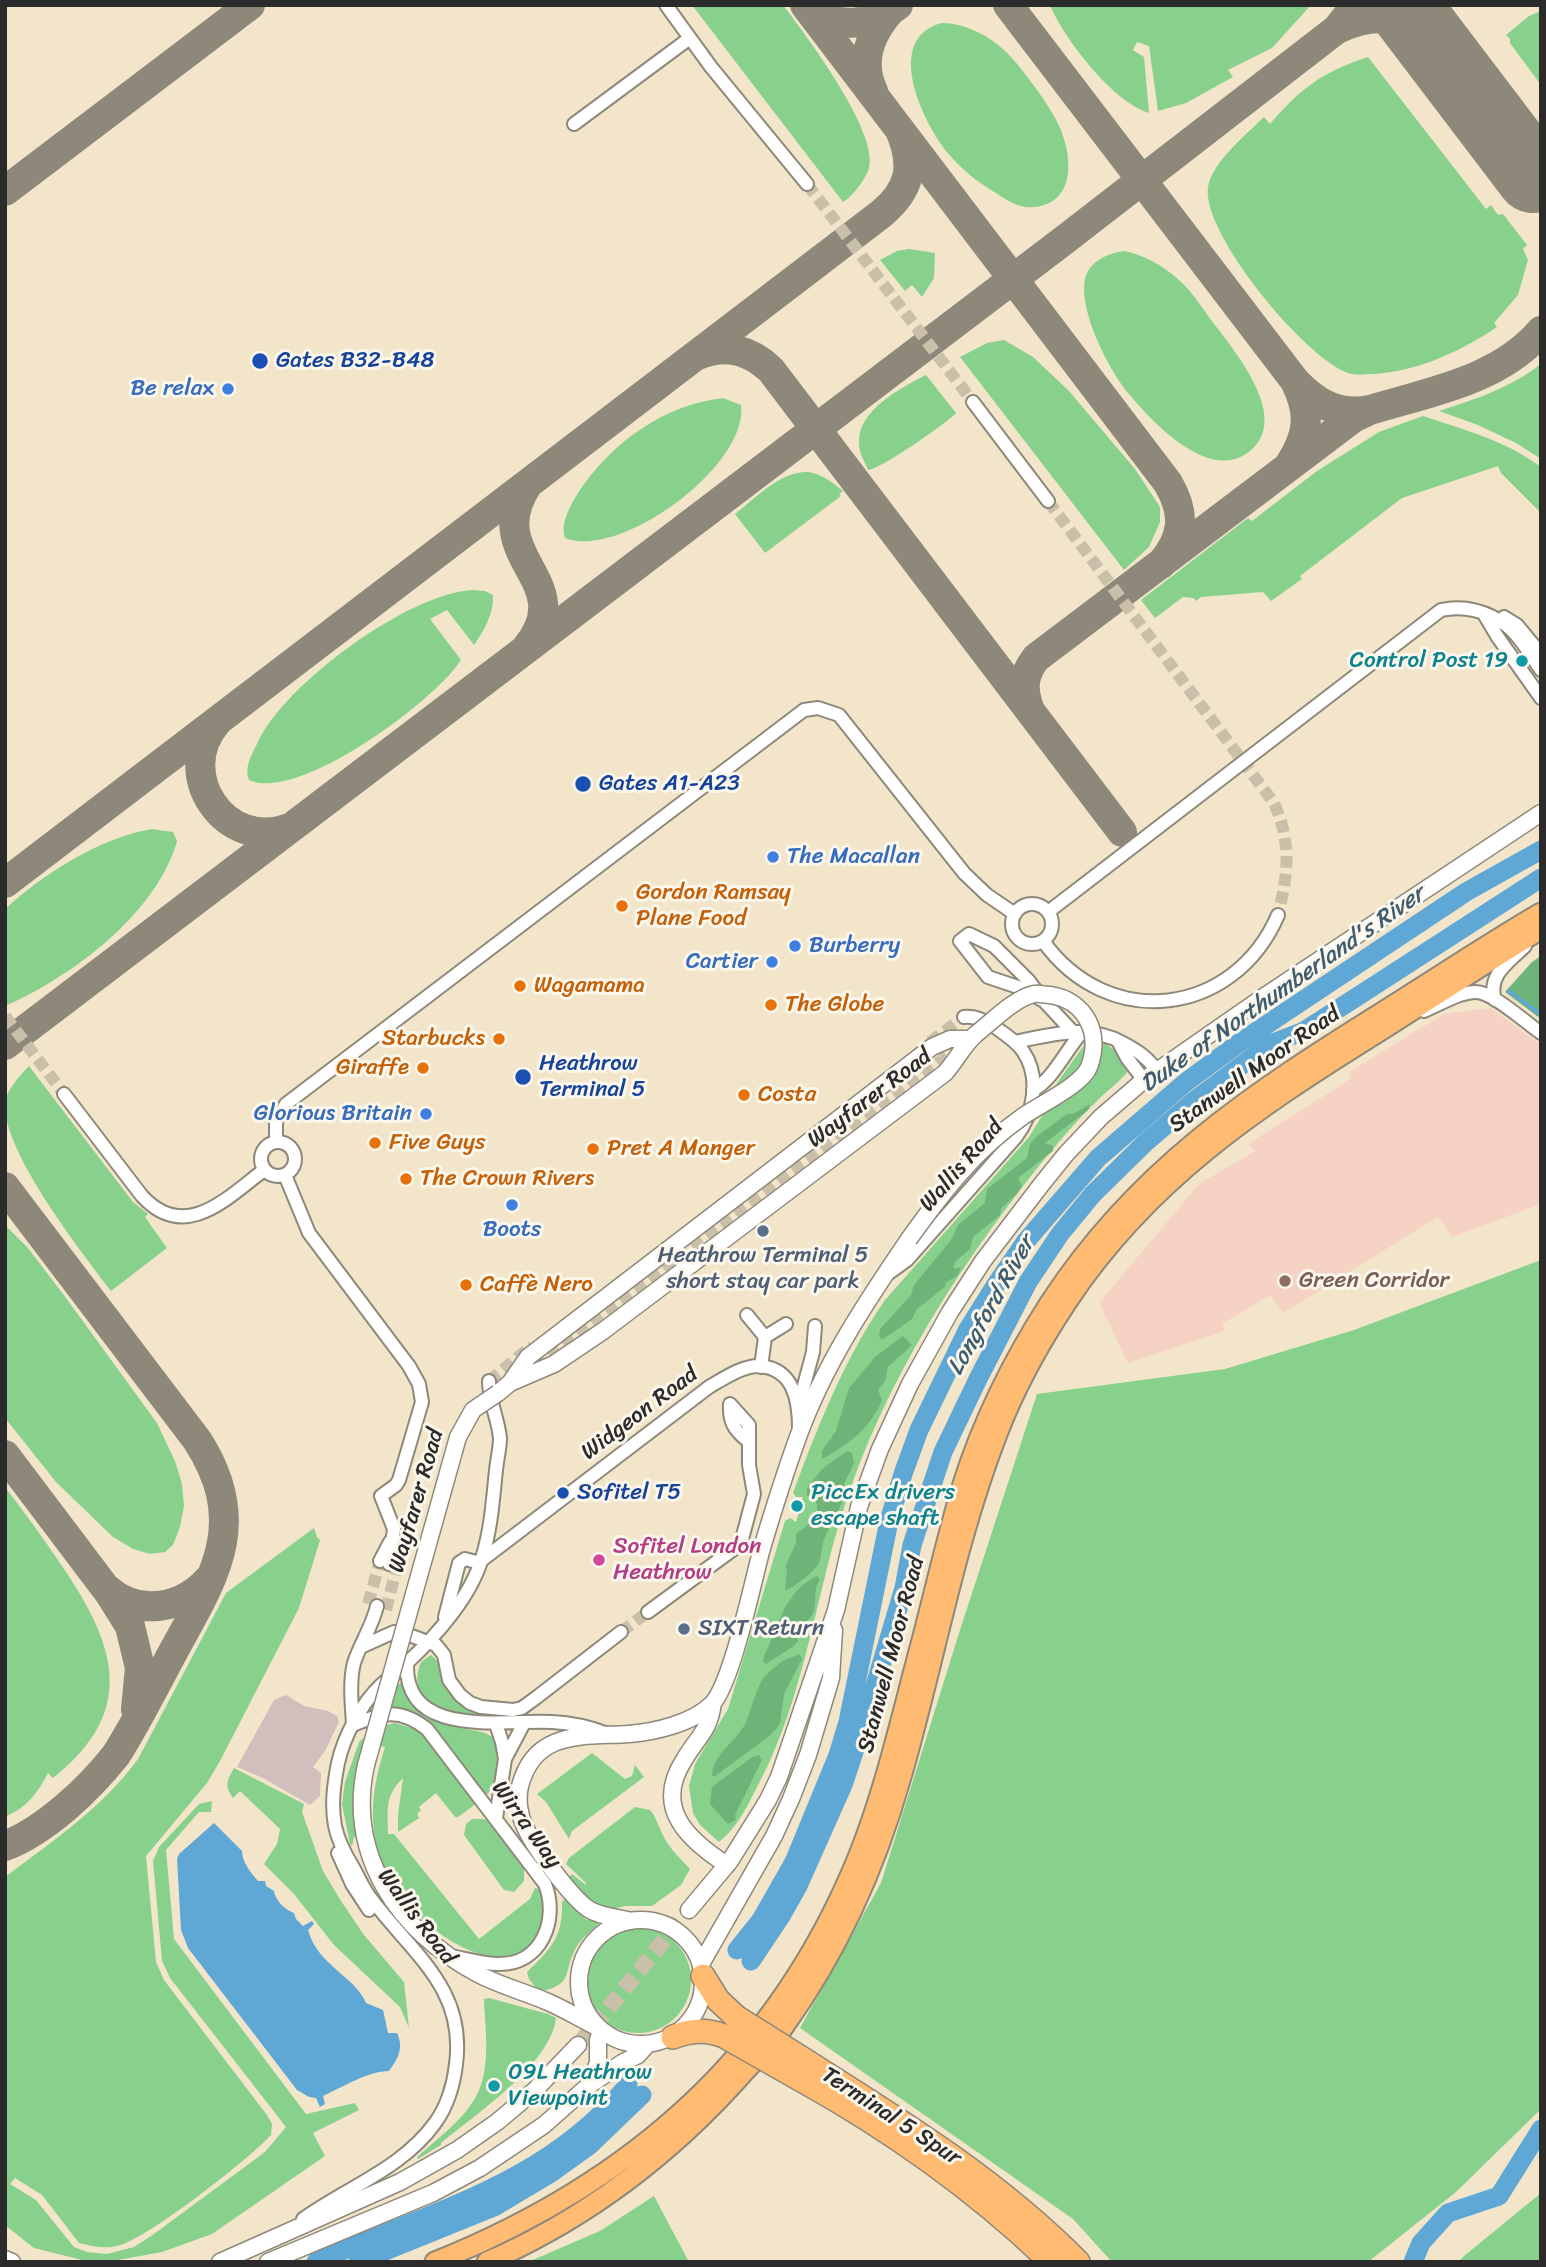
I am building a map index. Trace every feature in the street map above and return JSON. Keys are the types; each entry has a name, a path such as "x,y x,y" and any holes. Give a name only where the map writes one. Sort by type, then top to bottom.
{"highway":[{"name":"Terminal 5 Spur","path":"702,1970 730,2026 804,2071 906,2124 1010,2199 1078,2262"},
{"name":"Terminal 5 Spur","path":"673,2036 688,2031 730,2026"},
{"name":"Terminal 5 Spur","path":"804,2071 862,2116 963,2184 995,2209 1051,2262"}],"main road":[{"name":"Stanwell Moor Road","path":"435,2262 537,2215 581,2190 635,2152 702,2093 779,2001 818,1940 838,1902 873,1816 964,1481 985,1427 1017,1358 1072,1271 1094,1242 1150,1180 1235,1109 1341,1038 1541,913"},
{"name":"Stanwell Moor Road","path":"487,2262 569,2219 657,2158 727,2091 784,2026 828,1956 867,1878 902,1774 967,1523 997,1432 1027,1369 1056,1319 1110,1244 1182,1170 1253,1112 1541,930"}],"street":[{"path":"666,5 807,184"},
{"path":"574,124 690,38"},
{"path":"973,402 1048,501"},
{"path":"1048,912 1441,610 1458,606 1483,614 1527,653 1541,670"},
{"path":"1527,653 1541,685"},
{"path":"1527,653 1541,698"},
{"path":"276,1142 276,1121 286,1104 804,710 818,708 839,715 973,883 1015,914"},
{"path":"689,1910 727,1865 768,1800 779,1777 835,1610 859,1507 880,1448 910,1384 982,1261 1066,1154 1101,1117 1150,1075 1541,813"},
{"path":"1026,905 1039,905 1048,912 1052,925 1048,936 1044,941 1031,944 1019,939 1013,927 1015,914 1026,905"},
{"path":"1044,941 1067,968 1098,988 1132,999 1169,1000 1197,994 1236,974 1261,947 1278,915"},
{"path":"1495,999 1492,991 1495,977 1541,930"},
{"path":"1044,1000 988,976 960,941 969,934 994,946 1077,1031"},
{"path":"998,981 1012,966"},
{"path":"1394,1021 1474,992 1495,999 1541,1033"},
{"name":"Wayfarer Road","path":"393,1903 372,1863 364,1834 360,1806 361,1786 458,1437 472,1410 499,1388 554,1364 603,1331 945,1073 974,1036 1024,998 1035,994 1058,996 1075,1004 1087,1018 1094,1033 1095,1049 1088,1070 1077,1083 1021,1117 971,1160 909,1239 853,1323 828,1368 799,1435 764,1544 728,1673 713,1703 710,1723 675,1776 673,1799 677,1819 690,1838 727,1865"},
{"name":"Wallis Road","path":"883,1277 906,1260 1027,1123 1033,1103 1033,1090 1023,1051 991,1024 972,1016 964,1017"},
{"path":"1015,1042 1077,1031 1101,1034 1118,1041 1127,1058 1150,1075"},
{"path":"1033,1090 1046,1082 1073,1042 1077,1031"},
{"path":"499,1388 528,1357 932,1047 950,1039 1002,1032"},
{"path":"64,1094 142,1196 157,1210 185,1217 206,1212 264,1170"},
{"path":"276,1142 286,1144 295,1157 293,1168 285,1175 274,1176 264,1170 260,1161 261,1152 267,1145 276,1142"},
{"path":"285,1175 309,1233 404,1358 419,1384 422,1402 399,1480 381,1496 394,1529 389,1563"},
{"path":"747,1315 765,1337 761,1367 784,1377 794,1390 799,1404"},
{"path":"765,1337 786,1324"},
{"path":"799,1435 799,1404 813,1352 815,1326"},
{"name":"Widgeon Road","path":"481,1562 709,1387 724,1378 761,1367"},
{"path":"648,1612 735,1548 742,1539 754,1494 748,1441 730,1404 724,1378"},
{"name":"Wallis Road","path":"278,2238 306,2217 380,2172 412,2147 435,2123 452,2087 458,2054 458,2036 448,1998 425,1962 370,1898 353,1869 335,1825 332,1792 339,1758 367,1700 443,1625 458,1605 481,1562 490,1522 500,1439 496,1422 499,1388"},
{"path":"443,1625 459,1563 465,1559 481,1562"},
{"path":"353,1725 354,1664 372,1626 377,1606"},
{"path":"702,1970 774,1836 804,1766 831,1678 835,1610"},
{"path":"363,1646 394,1632 428,1642 440,1649 449,1680 460,1695 470,1703 491,1709 513,1710 522,1707 621,1632"},
{"path":"407,1663 410,1688 424,1706 442,1715 467,1723 582,1725 608,1734"},
{"path":"631,1921 611,1928 593,1941 582,1960 578,1983 589,2018 599,2029 630,2044 647,2045 673,2036 693,2017 703,1991 702,1970 691,1944 674,1929 653,1921 631,1921 601,1914 583,1904 571,1893 531,1839 520,1815 520,1787 526,1771 541,1751 552,1743 571,1736 630,1734 673,1725 700,1713 713,1703"},
{"name":"Wirra Way","path":"353,1725 378,1715 396,1713 416,1721 436,1740 545,1884 551,1906 548,1928 531,1952 513,1961 497,1964 451,1956"},
{"path":"496,1818 505,1759 524,1723"},
{"path":"496,1724 505,1759"},
{"path":"482,1800 500,1783"},
{"path":"338,1836 336,1843 340,1860 364,1904 448,1998"},
{"name":"Wayfarer Road","path":"353,1869 393,1903 416,1929 451,1956 489,1979 545,2000 599,2029"},
{"path":"588,2086 598,2063 599,2029"},
{"path":"220,2262 400,2182 457,2150 497,2122 534,2091 578,2045"},
{"path":"268,2262 455,2182 527,2137 571,2104 588,2086 638,2055 647,2045"},
{"path":"5,2259 12,2262"}],"shaded area":[{"name":"Green Corridor","path":"1491,1008 1541,1045 1541,1204 1452,1237 1438,1217 1283,1313 1270,1295 1222,1324 1225,1331 1128,1363 1099,1303 1199,1184 1255,1151 1248,1144 1352,1078 1349,1072 1444,1014"},
{"path":"286,1695 304,1706 328,1711 337,1716 339,1722 325,1751 313,1767 321,1773 320,1796 310,1805 263,1778 237,1767 274,1700"}],"green space":[{"path":"692,5 783,5 838,84 863,131 869,152 869,168 855,192 847,199 843,202"},
{"path":"1050,5 1311,5 1272,48 1228,70 1233,77 1186,103 1158,111 1149,46 1137,42 1133,50 1144,57 1149,113 1120,96 1091,68 1066,35"},
{"path":"1541,11 1541,85 1506,35 1529,16"},
{"path":"942,23 967,28 998,45 1024,72 1051,111 1065,144 1068,172 1059,195 1049,203 1029,207 1019,206 1005,199 964,170 937,138 919,102 911,62 914,45 924,32"},
{"path":"1368,57 1486,209 1491,205 1498,215 1503,214 1527,245 1523,249 1528,260 1518,295 1494,323 1497,327 1461,348 1419,366 1358,375 1329,363 1283,320 1259,292 1221,233 1210,208 1208,187 1223,158 1264,117 1270,124 1292,100 1313,83 1325,75"},
{"path":"909,249 935,253 934,278 922,297 912,285 905,291 880,260 897,251"},
{"path":"1124,251 1153,262 1184,284 1233,348 1255,384 1265,421 1261,437 1246,454 1221,461 1203,456 1179,443 1146,413 1111,368 1089,316 1084,284 1088,271 1095,263 1108,255"},
{"path":"1004,340 1033,357 1069,391 1135,469 1160,507 1160,522 1149,547 1124,570 960,357 987,343"},
{"path":"1541,364 1541,459 1516,443 1478,425 1439,411 1505,386"},
{"path":"926,375 956,413 912,446 868,470 859,444 865,421 882,402"},
{"path":"723,398 741,405 738,429 725,454 704,479 677,502 647,521 617,535 589,541 565,538 565,521 569,509 591,475 606,458 640,429 659,418 701,402"},
{"path":"1423,416 1499,443 1541,467 1541,513 1501,473 1498,466 1402,498 1271,601 1263,592 1201,597 1196,601 1194,598 1183,597 1155,618 1141,600 1248,518 1252,521 1317,471 1379,432"},
{"path":"808,472 835,485 843,491 839,494 841,496 765,553 735,514 778,481"},
{"path":"472,590 493,595 488,622 474,645 447,610 430,619 461,660 424,699 364,744 331,763 299,777 271,783 249,780 248,766 271,721 319,670 382,625 415,607 445,595"},
{"path":"152,829 173,832 177,841 167,868 151,893 109,940 84,960 31,994 5,1006 5,909 37,883 74,859 112,840"},
{"path":"1541,956 1541,1019 1505,992 1532,962"},
{"path":"1087,1041 1095,1041 1112,1048 1129,1070 1074,1124 1008,1205 946,1296 892,1391 849,1492 802,1670 782,1732 744,1812 719,1842 700,1825 693,1813 689,1786 695,1764 728,1709 785,1521 790,1518 796,1522 803,1497 796,1497 793,1493 833,1394 870,1322 885,1300 1029,1137 1042,1116 1052,1090"},
{"path":"29,1066 133,1202 148,1214 145,1217 167,1248 111,1291 46,1200 16,1146 7,1121 5,1101 18,1078"},
{"path":"1090,1104 1088,1110 1045,1143 1053,1146 1053,1151 1018,1178 1022,1186 1017,1194 1001,1208 1000,1215 973,1237 970,1249 956,1261 953,1267 961,1267 958,1275 945,1283 946,1286 917,1309 912,1319 882,1340 880,1329 911,1295 914,1285 951,1240 958,1225 985,1203 987,1189 1027,1158 1030,1144 1036,1137 1067,1114 1073,1114"},
{"path":"5,1225 28,1248 157,1423 175,1461 182,1484 184,1506 173,1545 165,1552 150,1554 133,1549 113,1537 56,1482 5,1418"},
{"path":"1541,1260 1541,2109 1456,2192 1368,2262 1112,2262 1073,2219 800,2028 881,1883 1037,1394 1225,1369 1354,1330"},
{"path":"903,1336 912,1345 888,1367 885,1381 878,1390 882,1400 878,1410 849,1442 822,1459 822,1451 836,1431 849,1388 876,1356"},
{"path":"847,1451 852,1453 854,1463 844,1484 841,1505 824,1540 820,1561 806,1577 785,1591 785,1567 796,1543 796,1534 811,1521 817,1509 817,1504 807,1495 807,1488 822,1469"},
{"path":"5,1487 81,1595 105,1650 110,1676 107,1702 98,1728 80,1753 53,1778 48,1773 31,1799 5,1817"},
{"path":"314,1528 320,1540 299,1608 207,1783 146,1856 156,1962 164,1980 267,2115 272,2124 271,2135 220,2180 172,2215 131,2241 117,2246 102,2247 79,2243 42,2195 15,2178 10,2184 36,2200 74,2247 87,2252 107,2254 134,2247 154,2234 265,2152 286,2127 170,1978 162,1961 153,1861 159,1847 199,1804 212,1801 211,1812 199,1812 166,1850 174,1939 306,2114 355,2103 359,2110 313,2133 325,2156 212,2234 162,2252 107,2262 90,2262 34,2248 6,2226 5,2219 5,1877 93,1808 138,1759 226,1593"},
{"path":"817,1576 820,1580 816,1588 813,1613 793,1633 798,1641 766,1664 763,1662 764,1656 784,1610 797,1591"},
{"path":"799,1654 802,1659 784,1694 777,1728 767,1738 712,1776 716,1761 747,1720 763,1679 783,1661"},
{"path":"431,1655 439,1665 453,1696 462,1705 472,1711 495,1716 533,1714 534,1721 489,1722 447,1710 428,1701 418,1686 418,1675 421,1662"},
{"path":"404,1679 446,1722 482,1732 495,1741 498,1749 498,1772 485,1797 427,1724 371,1713"},
{"path":"395,1723 416,1729 428,1740 477,1803 455,1817 436,1793 419,1807 419,1818 398,1832 403,1778 390,1797 388,1834 394,1834 479,1939 530,1899 535,1888 540,1889 544,1907 542,1924 537,1936 525,1950 510,1956 493,1957 458,1945 427,1924 406,1902 394,1882 390,1883 377,1848 373,1816 373,1800 385,1747 371,1743 361,1768 354,1800 358,1838 354,1837 352,1846 350,1844 342,1804 345,1782 359,1742 374,1728"},
{"path":"592,1753 625,1779 632,1776 635,1765 644,1777 572,1831 569,1839 546,1802 537,1794"},
{"path":"759,1755 762,1760 735,1815 736,1820 728,1824 710,1804 712,1787"},
{"path":"234,1768 304,1804 302,1812 323,1871 364,1935 404,1982 409,2028 400,2007 334,1945 294,1894 264,1864 277,1844 280,1829 240,1791 233,1798 228,1790 228,1783"},
{"path":"635,1807 650,1810 667,1842 690,1869 681,1885 652,1906 612,1909 590,1902 569,1877 572,1874 586,1883 566,1864 569,1858"},
{"path":"472,1819 484,1819 493,1824 524,1864 524,1881 514,1892 504,1890 464,1835 466,1824"},
{"path":"565,1899 585,1919 599,1923 576,1948 563,1981 551,1989 539,1992 527,1972 554,1941 560,1924 562,1902"},
{"path":"638,1927 658,1931 676,1942 687,1960 691,1980 687,2000 676,2018 658,2029 638,2033 618,2029 600,2018 589,2000 585,1980 589,1960 600,1942 618,1931"},
{"path":"489,1998 556,2018 551,2035 541,2053 509,2087 441,2145 418,2159 417,2157 462,2116 481,2085 486,2042 484,1999"},
{"path":"1541,2193 1541,2262 1458,2262 1464,2256"},
{"path":"654,2196 689,2262 528,2262 600,2231"}],"water":[{"path":"214,1823 242,1851 250,1871 258,1881 265,1881 281,1904 294,1913 303,1926 312,1921 314,1924 308,1930 313,1942 328,1962 354,1986 366,2003 383,2010 388,2033 397,2033 400,2044 397,2058 389,2071 364,2077 323,2096 325,2104 320,2107 316,2098 297,2090 188,1948 181,1930 177,1859 179,1854"}],"waterway":[{"name":"Duke of Northumberland's River","path":"737,1950 761,1920 794,1862 838,1755 848,1722 889,1521 919,1430 968,1329 1026,1241 1098,1158 1186,1082 1239,1043 1466,892 1541,850"},
{"name":"Longford River","path":"751,1961 798,1886 843,1785 904,1588 912,1545 943,1452 1028,1282 1060,1234 1093,1194 1146,1142 1195,1100 1270,1044 1304,1031 1541,878"},
{"path":"1509,991 1541,1015"},
{"name":"Duke of Northumberland's River","path":"316,2262 443,2210 522,2172 560,2148 595,2120 628,2085"},
{"name":"Longford River","path":"358,2262 494,2207 551,2173 590,2145 642,2095"},
{"path":"1413,2262 1421,2243 1448,2213 1499,2196 1541,2129"}],"taxiway":[{"path":"5,191 250,5"},
{"path":"805,5 1168,483 1178,505 1180,525 1174,544 1161,564"},
{"path":"810,8 831,20 854,23 877,17 898,5"},
{"path":"1008,5 1295,381 1320,402 1338,410 1370,410"},
{"path":"5,1045 1063,241 1337,29 1356,5"},
{"path":"873,91 867,69 869,49 877,29 890,11"},
{"path":"1337,29 1363,20 1387,19 1409,26 1431,42"},
{"path":"5,883 881,214 899,195 907,176 908,155 900,130"},
{"path":"1533,176 1541,188"},
{"path":"1029,708 1025,682 1028,670 1036,658 1353,418 1484,373 1524,348 1541,331"},
{"path":"698,355 718,349 737,350 755,358 771,370 1122,832"},
{"path":"1290,464 1301,443 1306,423 1304,403 1295,381"},
{"path":"527,647 541,624 543,604 538,585 520,550 515,531 516,509 528,484"},
{"path":"216,723 204,743 200,764 203,785 212,804 226,819 245,829 266,832 289,828"},
{"path":"5,1187 197,1440 213,1470 222,1498 224,1524 221,1549 202,1599 116,1755 66,1807 36,1830 5,1846"},
{"path":"5,1455 110,1594 130,1626 140,1668 136,1709"},
{"path":"107,1589 119,1598 133,1603 160,1606 186,1597 209,1579"}],"runway":[{"path":"1403,5 1533,176"}],"tunnel":[{"path":"807,184 973,402"},
{"path":"1048,501 1274,803 1284,832 1287,859 1278,915"},
{"path":"5,1016 64,1094"},
{"path":"930,1042 964,1017"},
{"path":"535,1367 962,1045"},
{"path":"489,1381 532,1346"},
{"path":"368,1604 380,1561"},
{"path":"386,1610 397,1566"},
{"path":"621,1632 648,1612"},
{"path":"578,2045 689,1910"}],"place":[{"name":"Gates B32-B48","path":"260,361"},
{"name":"Be relax","path":"228,389"},
{"name":"Control Post 19","path":"1522,661"},
{"name":"Gates A1-A23","path":"583,784"},
{"name":"The Macallan","path":"773,857"},
{"name":"Gordon Ramsay Plane Food","path":"622,906"},
{"name":"Burberry","path":"795,946"},
{"name":"Cartier","path":"772,962"},
{"name":"Wagamama","path":"520,986"},
{"name":"The Globe","path":"771,1005"},
{"name":"Starbucks","path":"499,1039"},
{"name":"Giraffe","path":"423,1068"},
{"name":"Heathrow Terminal 5","path":"523,1077"},
{"name":"Costa","path":"744,1095"},
{"name":"Glorious Britain","path":"426,1114"},
{"name":"Five Guys","path":"375,1143"},
{"name":"Pret A Manger","path":"593,1149"},
{"name":"The Crown Rivers","path":"406,1179"},
{"name":"Boots","path":"512,1205"},
{"name":"Heathrow Terminal 5 short stay car park","path":"763,1231"},
{"name":"Green Corridor","path":"1285,1281"},
{"name":"Caffè Nero","path":"466,1285"},
{"name":"Sofitel T5","path":"563,1493"},
{"name":"PiccEx drivers escape shaft","path":"797,1506"},
{"name":"Sofitel London Heathrow","path":"599,1560"},
{"name":"SIXT Return","path":"684,1629"},
{"name":"09L Heathrow Viewpoint","path":"494,2086"}]}
